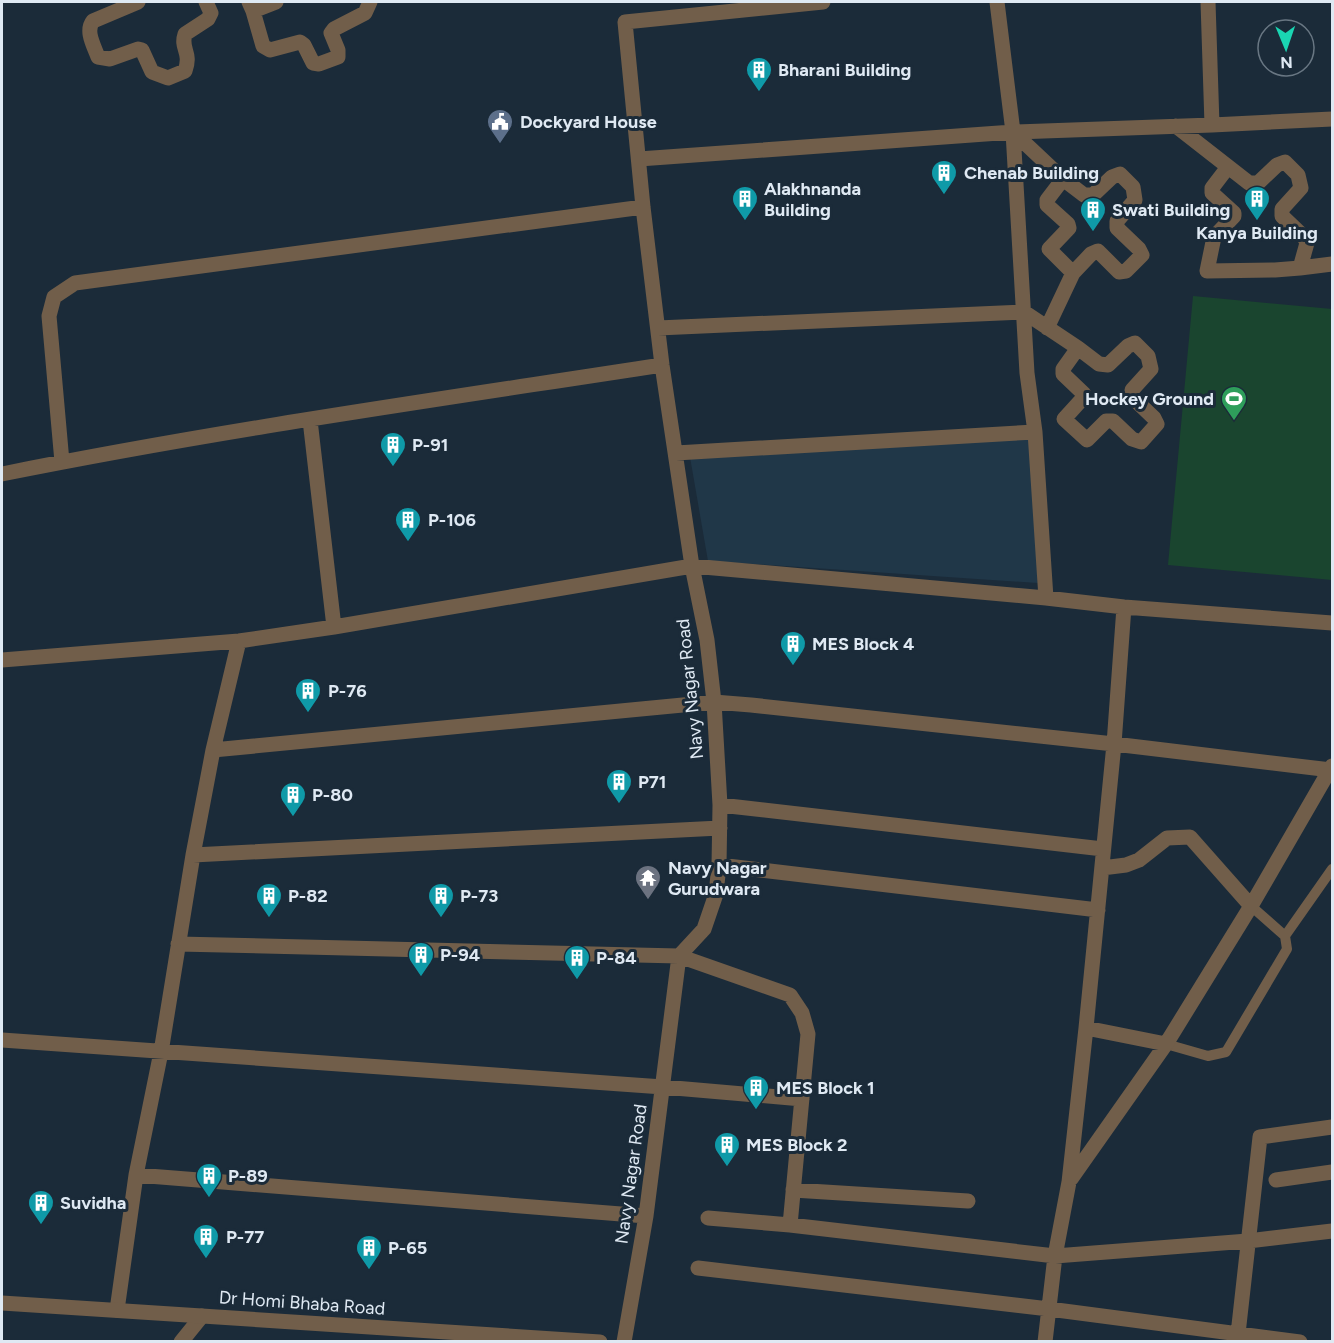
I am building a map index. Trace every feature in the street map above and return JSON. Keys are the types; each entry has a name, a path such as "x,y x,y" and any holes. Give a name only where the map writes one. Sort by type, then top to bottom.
{"street":[{"path":"138,2 93,21 90,25 90,33 98,57 110,59 138,49 142,50 152,72 168,78 185,71 189,57 183,41 185,34 208,20 212,13 206,2"},
{"path":"276,2 251,6 263,46 270,50 300,42 304,45 312,63 319,64 338,57 338,50 331,33 334,29 365,14 370,2"},
{"name":"Navy Nagar Road","path":"624,1341 646,1216 679,956 704,929 716,894 720,828 714,702 707,640 692,566 662,365 643,207 625,22 823,2"},
{"path":"997,2 1013,132 1027,373 1035,432 1046,598"},
{"path":"1208,2 1212,125"},
{"path":"639,159 1013,132 1332,119"},
{"path":"1176,126 1249,183 1258,183 1277,165 1285,162 1299,175 1300,188 1282,209 1282,216 1304,237 1307,243 1300,268"},
{"path":"1013,132 1084,195 1093,195 1112,177 1120,174 1133,187 1135,194 1136,200 1117,221 1117,228 1139,249 1142,255 1126,271 1119,272 1098,251 1090,254 1073,273 1047,328"},
{"path":"1228,166 1212,188 1212,193 1234,213 1234,216 1214,237 1207,271 1275,270 1332,264"},
{"path":"1063,178 1047,200 1047,205 1068,224 1069,228 1049,249 1073,273"},
{"path":"62,462 49,316 54,297 75,283 643,207"},
{"path":"658,328 1024,312 1078,348 1099,364 1108,365 1128,346 1135,343 1148,356 1150,369 1132,390 1132,397 1154,418 1157,424 1141,442 1132,439 1113,421 1106,421 1087,440 1064,419 1084,397 1084,394 1063,374 1062,369 1078,348"},
{"path":"2,474 310,420 662,365"},
{"path":"310,420 334,627"},
{"path":"676,453 1035,432"},
{"path":"2,660 239,641 692,566 1332,623"},
{"path":"1045,1341 1055,1256 1069,1182 1086,1028 1114,744 1124,606"},
{"path":"117,1310 136,1175 161,1052 193,855 213,750 239,641"},
{"path":"213,750 714,702 1331,768 1251,906 1166,1044 1069,1182"},
{"path":"720,805 1103,849"},
{"path":"193,855 720,828"},
{"path":"1102,868 1126,866 1139,860 1167,838 1190,837 1251,906"},
{"path":"719,865 1098,910"},
{"path":"178,944 679,956 790,995 802,1013 808,1034 790,1225"},
{"path":"1086,1028 1166,1044"},
{"path":"2,1040 802,1099"},
{"path":"1238,1334 1260,1137 1332,1127"},
{"path":"1276,1180 1332,1173"},
{"path":"136,1175 646,1216"},
{"path":"793,1190 968,1201"},
{"path":"708,1218 790,1225 1055,1256 1332,1232"},
{"path":"698,1268 1300,1341"},
{"name":"Dr Homi Bhaba Road","path":"2,1303 600,1341"},
{"path":"182,1341 202,1316"}],"lane":[{"path":"1285,936 1332,869"},
{"path":"1166,1044 1208,1056 1226,1052 1287,949 1285,936 1251,906"}],"shaded area":[{"path":"1031,437 1038,583 708,561 690,457"}],"green space":[{"path":"1193,296 1332,309 1332,580 1168,565"}],"place":[{"name":"Bharani Building","path":"759,93"},
{"name":"Dockyard House","path":"500,145"},
{"name":"Chenab Building","path":"944,196"},
{"name":"Alakhnanda Building","path":"745,222"},
{"name":"Kanya Building","path":"1257,222"},
{"name":"Swati Building","path":"1093,233"},
{"name":"Hockey Ground","path":"1234,422"},
{"name":"P-91","path":"393,468"},
{"name":"P-106","path":"408,543"},
{"name":"MES Block 4","path":"793,667"},
{"name":"P-76","path":"308,714"},
{"name":"P71","path":"619,805"},
{"name":"P-80","path":"293,818"},
{"name":"Navy Nagar Gurudwara","path":"648,901"},
{"name":"P-82","path":"269,919"},
{"name":"P-73","path":"441,919"},
{"name":"P-94","path":"421,978"},
{"name":"P-84","path":"577,981"},
{"name":"MES Block 1","path":"756,1111"},
{"name":"MES Block 2","path":"727,1168"},
{"name":"P-89","path":"209,1199"},
{"name":"Suvidha","path":"41,1226"},
{"name":"P-77","path":"206,1260"},
{"name":"P-65","path":"369,1271"}]}
